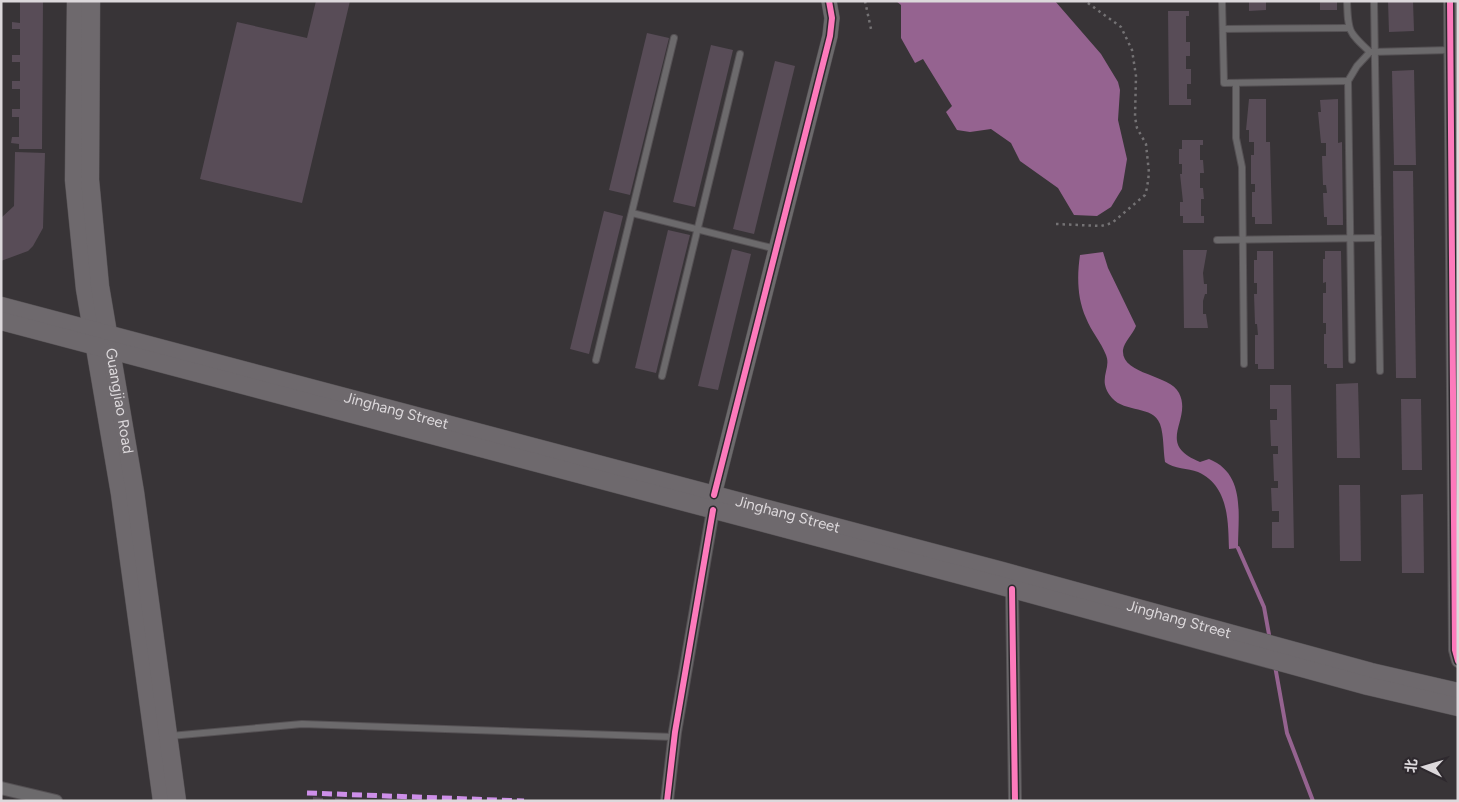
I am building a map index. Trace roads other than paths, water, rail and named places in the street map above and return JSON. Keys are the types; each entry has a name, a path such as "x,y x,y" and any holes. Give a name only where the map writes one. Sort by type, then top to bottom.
{"main road":[{"name":"Guangjiao Road","path":"76,1 74,180 85,288 101,340 135,492 177,801"},
{"name":"Guangjiao Road","path":"91,1 90,180 100,286 101,340 162,801"},
{"name":"Jinghang Street","path":"1,306 101,340 713,502 1012,589 1368,686 1458,707"},
{"name":"Jinghang Street","path":"1,321 101,340"},
{"name":"Jinghang Street","path":"713,502 1002,571 1371,672 1458,692"}],"street":[{"path":"667,801 674,737 713,502 830,36 832,18 829,1"},
{"path":"1450,1 1455,650 1458,661"},
{"path":"1012,589 1015,801"},
{"path":"1,788 56,801"}],"lane":[{"path":"1222,1 1224,83 1348,81"},
{"path":"1347,1 1348,28 1354,38 1372,52 1450,50"},
{"path":"1374,1 1372,52 1380,371"},
{"path":"1223,29 1348,28"},
{"path":"596,360 674,38"},
{"path":"1352,360 1348,81 1357,66 1372,52"},
{"path":"662,376 740,54"},
{"path":"1236,82 1236,138 1242,167 1244,364"},
{"path":"632,213 776,249"},
{"path":"1217,240 1378,238"},
{"path":"168,736 302,724 674,737"}],"waterway":[{"path":"1238,548 1264,607 1270,640"},
{"path":"1275,666 1287,733 1313,801"}]}
